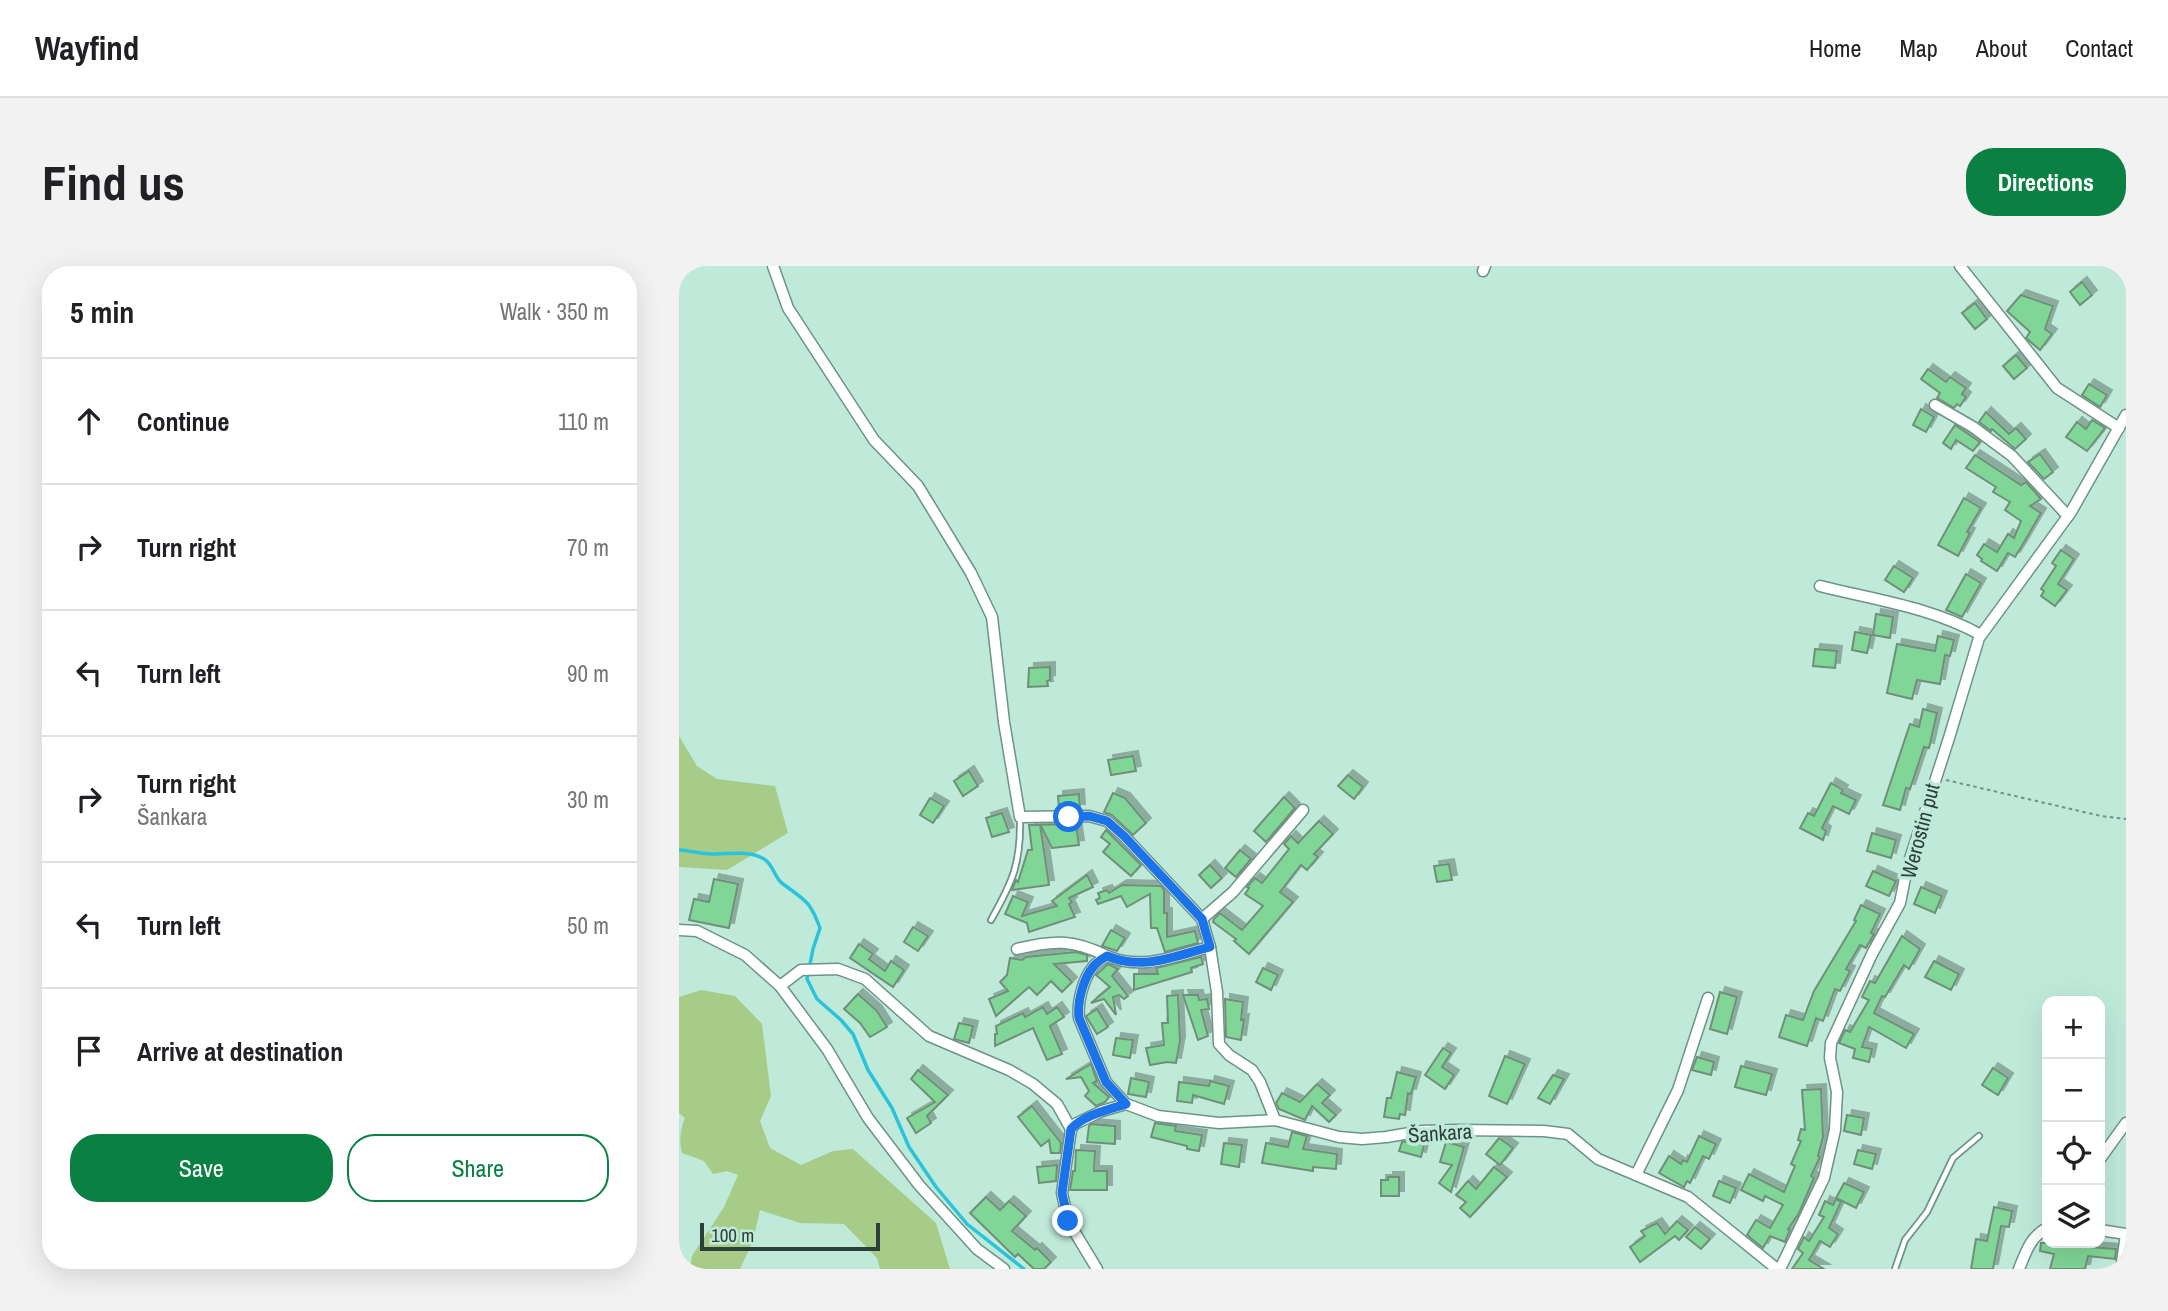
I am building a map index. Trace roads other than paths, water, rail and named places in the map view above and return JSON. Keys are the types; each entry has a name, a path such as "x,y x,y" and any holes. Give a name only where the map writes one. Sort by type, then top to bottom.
{"street":[{"path":"773,266 788,308 874,440 918,486 971,573 992,617 1004,722 1020,817 1089,816 1107,821 1202,919 1210,947 1217,992 1219,1044 1229,1055 1252,1070 1260,1082 1275,1120"},
{"path":"1961,266 2057,388 2119,428"},
{"path":"1935,405 1973,427 2012,456 2068,516"},
{"name":"Werostin put","path":"1779,1269 1824,1178 1830,1154 1835,1130 1837,1092 1830,1058 1831,1043 1872,954 1900,903 1906,868 1981,635 2068,516 2126,415"},
{"path":"1820,586 1931,611 1957,621 1981,635"},
{"path":"1202,919 1233,892 1303,810"},
{"path":"679,930 697,931 745,955 780,986 827,1048 868,1118 919,1185 977,1248 1004,1269"},
{"path":"1017,949 1054,940 1094,950 1124,963 1148,963 1210,947"},
{"path":"1097,1269 1068,1221 1062,1193 1071,1129 1075,1124 1102,1111 1126,1104 1106,1082 1078,1009 1093,966 1107,956"},
{"path":"780,986 801,970 838,969 865,979 929,1036 1009,1070 1033,1084 1057,1104 1071,1129"},
{"path":"1636,1175 1678,1090 1708,998"},
{"name":"Šankara","path":"1126,1104 1158,1116 1219,1123 1275,1120 1339,1137 1362,1139 1422,1131 1458,1130 1544,1131 1568,1134 1598,1160 1688,1197 1779,1269"},
{"path":"2105,1152 2126,1123"},
{"path":"2019,1269 2029,1244 2042,1231"},
{"path":"2105,1231 2126,1234 2121,1269"}],"lane":[{"path":"991,920 1018,864 1021,846 1020,817"},
{"path":"1895,1269 1905,1240 1927,1212 1953,1158 1979,1136"}],"waterway":[{"path":"679,850 758,856 770,865 780,881 806,902 820,928 807,979 817,999 853,1034 868,1070 892,1108 909,1147 936,1187 967,1224 1024,1269"}]}
